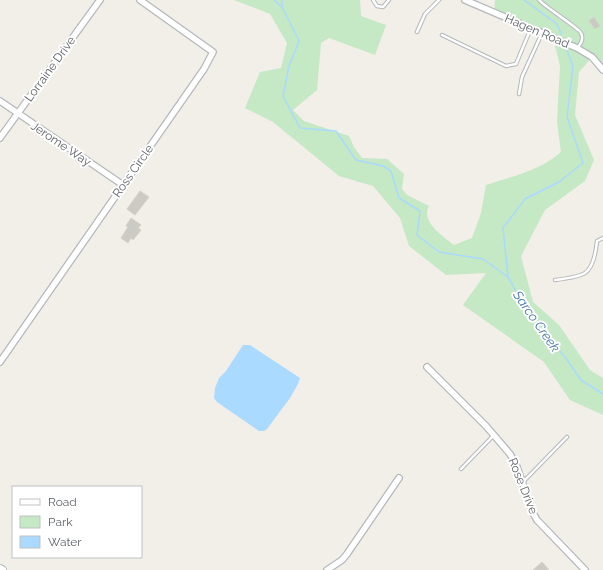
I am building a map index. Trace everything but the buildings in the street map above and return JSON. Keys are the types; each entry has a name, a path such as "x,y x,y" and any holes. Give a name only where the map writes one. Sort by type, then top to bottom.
{"street":[{"name":"Lorraine Drive","path":"0,138 100,0"},
{"name":"Ross Circle","path":"0,362 204,69 213,52 140,0"},
{"name":"Hagen Road","path":"465,0 577,48 601,64 603,70"},
{"name":"Jerome Way","path":"0,101 123,185"},
{"name":"Rose Drive","path":"427,367 494,435 510,454 517,467 533,513 537,520 585,570"},
{"path":"327,570 342,560 347,554 399,478"}],"lane":[{"path":"373,0 377,6 383,7 389,0"},
{"path":"417,32 425,14 438,0"},
{"path":"539,0 581,33 582,40 577,48"},
{"path":"442,35 506,66 516,64 531,28"},
{"path":"519,94 522,77 542,32"},
{"path":"555,280 585,274 594,259 597,241 603,238"},
{"path":"462,469 494,435"},
{"path":"523,482 567,437"}],"green space":[{"path":"234,0 360,0 361,16 386,25 375,55 329,38 321,43 317,90 293,110 304,121 349,136 354,147 362,158 387,159 404,174 402,189 407,195 429,206 427,213 433,227 454,245 472,238 481,213 486,185 535,168 544,164 561,152 557,122 560,66 553,37 494,13 495,0 603,0 603,62 598,65 592,57 579,72 575,115 594,160 585,181 545,210 521,256 533,302 559,325 590,370 603,378 603,415 570,400 544,362 463,305 486,273 446,275 409,246 400,218 373,186 339,176 273,122 245,108 260,72 281,68 287,43 270,14"}],"water":[{"path":"243,345 250,345 300,378 290,398 264,431 259,431 217,402 214,398 215,388 219,378 226,371"}],"waterway":[{"name":"Sarco Creek","path":"274,0 282,7 299,41 289,66 283,96 300,128 336,131 356,160 383,166 391,171 399,198 420,211 417,235 439,252 483,259 508,277 526,309 546,337 565,357 581,380 603,394"},
{"name":"Sarco Creek","path":"282,0 282,6"},
{"path":"524,0 557,24 561,34"},
{"path":"508,277 503,228 525,199 559,182 583,163 567,117 573,66 565,45"}]}
